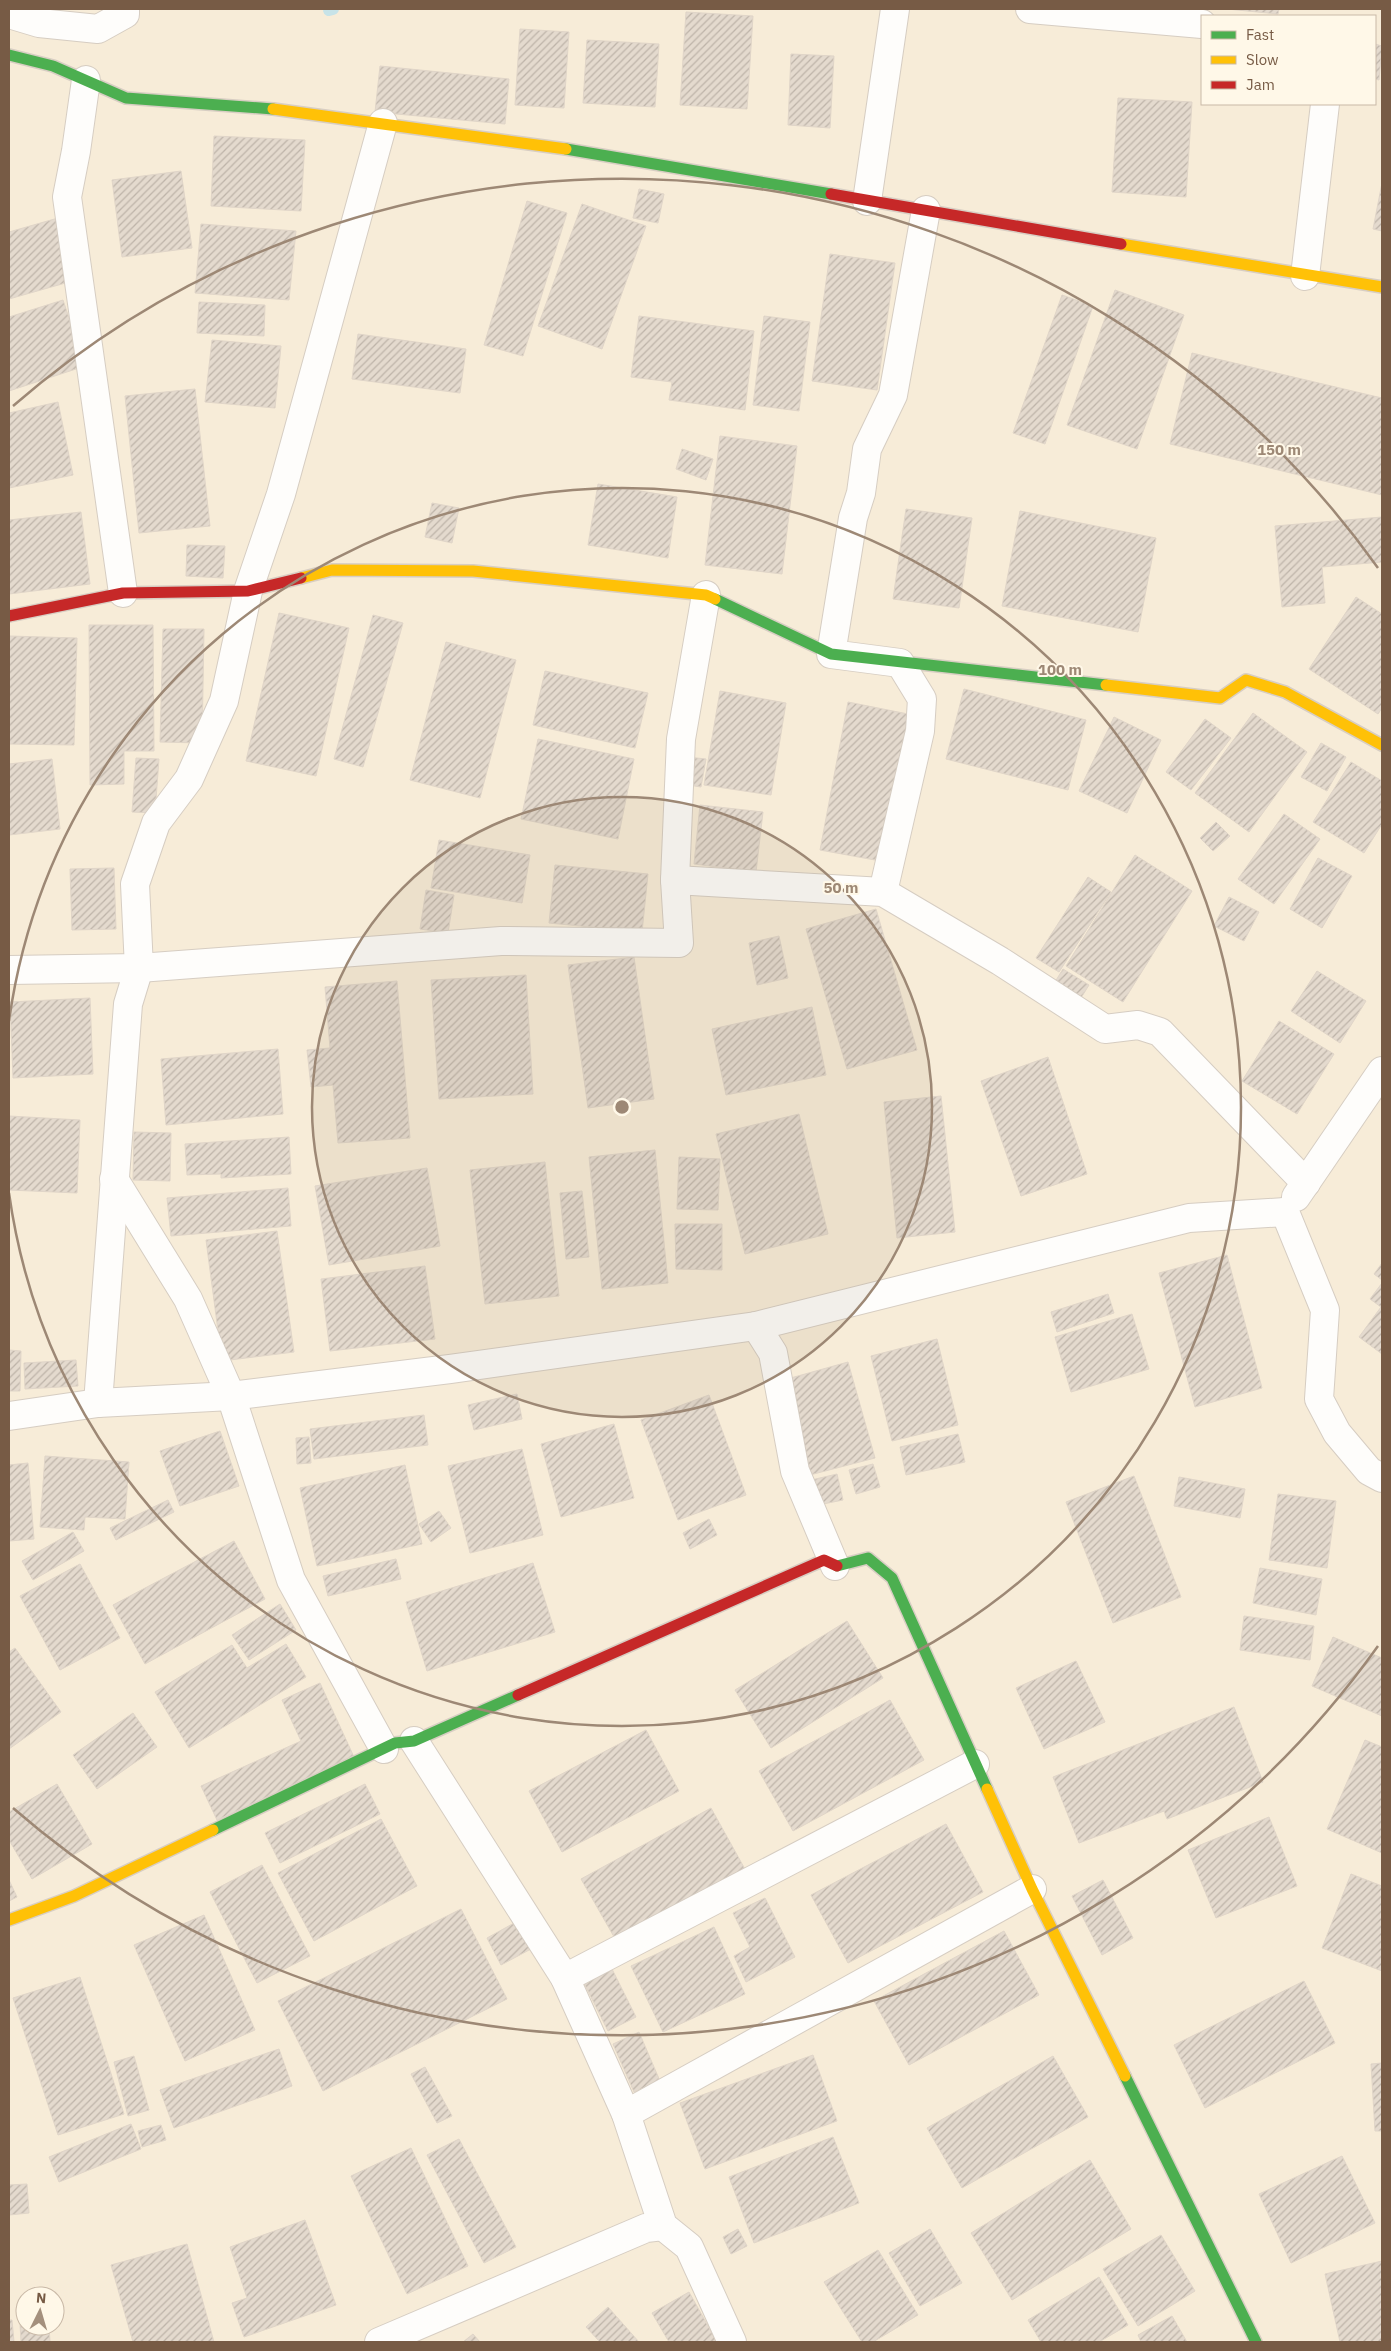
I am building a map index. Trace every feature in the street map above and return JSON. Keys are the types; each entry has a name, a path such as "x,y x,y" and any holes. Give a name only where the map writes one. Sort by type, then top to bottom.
{"street":[{"path":"9,14 39,23 98,29 125,14 125,9"},
{"path":"867,201 895,9"},
{"path":"1030,9 1201,24"},
{"path":"9,55 53,66 126,98 289,110 582,151 1305,276 1382,287"},
{"path":"86,80 76,151 66,197 123,593"},
{"path":"1305,276 1325,105"},
{"path":"98,1403 128,1004 139,968 135,884 156,823 189,779 224,701 248,591 281,494 382,124"},
{"path":"831,654 853,518 862,493 867,449 893,395 926,210"},
{"path":"9,616 123,593 248,591 332,570 464,571 706,595 831,654 900,663 922,699 920,732 883,892"},
{"path":"9,970 139,968 501,941 679,944 675,880 681,739 706,595"},
{"path":"831,654 1220,698 1246,680 1286,692 1382,745"},
{"path":"675,880 883,892 1000,961 1105,1029 1138,1026 1160,1032 1306,1182"},
{"path":"1285,1212 1382,1071"},
{"path":"114,1179 188,1299 231,1396 291,1580 384,1749"},
{"path":"9,1416 98,1403 231,1396 450,1369 756,1326 1189,1218 1285,1212"},
{"path":"1285,1212 1325,1310 1319,1399 1337,1433 1369,1471 1382,1478"},
{"path":"756,1326 772,1353 794,1470 835,1566"},
{"path":"9,1920 74,1896 395,1743 414,1741 824,1560 835,1566 868,1558 892,1578 1032,1889 1256,2342"},
{"path":"414,1741 565,1978 626,2114 663,2226 689,2247 732,2342"},
{"path":"565,1978 975,1764"},
{"path":"626,2114 1032,1889"},
{"path":"379,2342 646,2228 663,2226"}],"shaded area":[{"path":"9,9 1382,9 1382,2342 9,2342"}],"building":[{"path":"1227,9 1279,9 1278,14"},
{"path":"686,12 753,16 747,109 680,105"},
{"path":"520,29 569,32 564,108 515,105"},
{"path":"587,40 659,44 655,107 583,103"},
{"path":"1376,44 1382,46 1379,80 1376,79"},
{"path":"791,54 834,56 830,128 788,125"},
{"path":"380,66 509,79 505,124 375,112"},
{"path":"1118,98 1192,102 1186,197 1112,192"},
{"path":"214,136 305,140 301,211 211,206"},
{"path":"181,171 192,248 122,257 112,180"},
{"path":"1382,183 1382,231 1373,229"},
{"path":"639,189 664,194 658,223 633,218"},
{"path":"527,201 567,213 523,356 484,345"},
{"path":"582,204 646,226 602,349 538,326"},
{"path":"58,218 76,280 9,299 9,232"},
{"path":"201,224 296,231 289,300 195,293"},
{"path":"830,254 895,263 877,390 812,381"},
{"path":"1115,290 1184,315 1137,449 1067,425"},
{"path":"1062,295 1093,306 1045,444 1013,433"},
{"path":"63,300 85,366 9,391 9,317"},
{"path":"199,302 265,305 264,336 197,333"},
{"path":"639,316 754,331 745,410 669,400 672,382 631,377"},
{"path":"764,316 810,322 799,411 753,405"},
{"path":"358,334 466,349 460,393 352,379"},
{"path":"212,340 281,346 275,408 205,402"},
{"path":"1192,353 1382,398 1382,495 1170,444"},
{"path":"195,389 210,526 139,533 125,396"},
{"path":"58,402 73,475 9,488 9,413"},
{"path":"720,436 797,446 782,574 705,565"},
{"path":"682,449 713,459 706,480 676,469"},
{"path":"598,484 677,497 668,558 588,545"},
{"path":"432,503 459,508 452,543 425,537"},
{"path":"906,509 972,518 959,608 893,599"},
{"path":"1020,511 1156,538 1138,632 1002,606"},
{"path":"81,512 90,584 9,594 9,520"},
{"path":"1382,517 1382,562 1322,567 1325,603 1282,607 1275,526"},
{"path":"187,545 225,546 223,578 186,576"},
{"path":"1356,597 1382,614 1382,708 1378,714 1309,669"},
{"path":"279,613 349,628 316,776 246,761"},
{"path":"373,615 403,623 363,767 334,759"},
{"path":"89,625 153,625 154,751 124,751 124,784 90,785"},
{"path":"163,629 204,629 202,743 160,742"},
{"path":"9,636 77,638 74,745 9,744"},
{"path":"446,642 516,660 480,798 410,780"},
{"path":"545,671 648,693 635,748 533,725"},
{"path":"964,689 1086,720 1068,790 946,759"},
{"path":"720,691 786,703 771,795 704,785"},
{"path":"848,702 913,715 886,862 820,850"},
{"path":"1253,713 1307,752 1249,832 1195,793"},
{"path":"1114,717 1161,740 1127,813 1079,791"},
{"path":"1205,719 1231,738 1191,790 1166,772"},
{"path":"538,739 634,759 618,839 521,819"},
{"path":"1321,743 1346,757 1327,791 1301,777"},
{"path":"687,757 706,759 701,787 682,784"},
{"path":"136,758 159,759 155,813 132,812"},
{"path":"52,759 60,829 9,835 9,764"},
{"path":"1351,762 1382,781 1382,824 1364,853 1313,822"},
{"path":"700,805 763,812 756,872 694,864"},
{"path":"1284,814 1320,839 1274,904 1238,879"},
{"path":"1216,822 1230,836 1213,851 1200,838"},
{"path":"439,840 530,855 522,903 431,888"},
{"path":"1135,855 1192,891 1123,1002 1066,966"},
{"path":"1318,858 1352,876 1322,928 1290,909"},
{"path":"555,865 648,874 642,932 549,923"},
{"path":"114,868 116,929 72,930 70,869"},
{"path":"1088,877 1111,892 1059,972 1036,958"},
{"path":"426,890 454,895 448,933 420,929"},
{"path":"1229,897 1259,912 1244,941 1214,926"},
{"path":"876,909 917,1050 847,1069 806,929"},
{"path":"779,936 788,978 757,985 749,943"},
{"path":"634,957 654,1099 588,1108 568,965"},
{"path":"1063,969 1089,985 1076,1006 1050,990"},
{"path":"1317,971 1366,1001 1340,1043 1291,1011"},
{"path":"526,975 533,1094 439,1099 431,980"},
{"path":"397,981 410,1138 338,1143 333,1085 311,1087 307,1050 330,1048 325,987"},
{"path":"90,998 93,1074 13,1078 10,1002"},
{"path":"812,1007 826,1075 726,1095 712,1029"},
{"path":"1279,1021 1334,1054 1297,1114 1242,1081"},
{"path":"278,1049 283,1114 166,1125 161,1059"},
{"path":"1048,1057 1087,1174 1021,1196 981,1081"},
{"path":"941,1096 955,1232 897,1238 884,1102"},
{"path":"799,1114 828,1234 745,1254 716,1134"},
{"path":"9,1116 80,1120 77,1193 9,1190"},
{"path":"134,1132 171,1133 170,1181 133,1180"},
{"path":"289,1137 291,1174 221,1178 221,1174 187,1175 185,1144"},
{"path":"655,1150 668,1283 602,1289 589,1157"},
{"path":"679,1157 720,1159 718,1210 677,1209"},
{"path":"545,1162 559,1296 485,1304 470,1170"},
{"path":"427,1168 440,1246 329,1265 315,1186"},
{"path":"288,1188 291,1226 171,1236 167,1198"},
{"path":"582,1191 589,1257 566,1259 560,1193"},
{"path":"675,1224 722,1224 722,1270 676,1269"},
{"path":"277,1231 294,1352 222,1361 206,1240"},
{"path":"1227,1255 1262,1388 1195,1407 1159,1273"},
{"path":"1382,1263 1382,1280 1374,1274"},
{"path":"425,1266 435,1339 330,1351 321,1279"},
{"path":"1382,1283 1382,1354 1359,1337 1381,1307 1370,1299"},
{"path":"1108,1294 1114,1313 1057,1332 1051,1312"},
{"path":"1132,1314 1149,1369 1071,1392 1055,1337"},
{"path":"937,1339 958,1425 892,1441 871,1356"},
{"path":"9,1350 21,1351 20,1391 9,1391"},
{"path":"76,1360 78,1386 25,1389 24,1363"},
{"path":"848,1362 875,1458 806,1476 780,1381"},
{"path":"517,1394 522,1419 474,1430 468,1405"},
{"path":"709,1395 746,1495 678,1520 641,1420"},
{"path":"424,1415 428,1445 314,1459 310,1429"},
{"path":"614,1424 634,1498 561,1517 541,1444"},
{"path":"220,1431 239,1486 180,1506 160,1451"},
{"path":"958,1434 965,1462 906,1475 900,1447"},
{"path":"309,1437 311,1463 297,1464 296,1438"},
{"path":"522,1449 543,1535 470,1553 448,1466"},
{"path":"45,1456 129,1462 125,1519 85,1517 84,1530 40,1527"},
{"path":"28,1463 34,1539 9,1541 9,1465"},
{"path":"873,1464 880,1487 856,1494 849,1470"},
{"path":"405,1465 422,1544 317,1566 300,1488"},
{"path":"837,1474 843,1500 813,1506 807,1481"},
{"path":"1134,1476 1181,1597 1113,1623 1066,1502"},
{"path":"1179,1477 1245,1489 1240,1518 1174,1506"},
{"path":"1278,1494 1336,1501 1327,1568 1269,1560"},
{"path":"168,1500 174,1512 116,1540 110,1528"},
{"path":"439,1511 451,1528 431,1542 419,1524"},
{"path":"709,1519 717,1535 690,1549 683,1533"},
{"path":"73,1532 84,1551 33,1580 22,1561"},
{"path":"234,1541 265,1599 145,1664 113,1605"},
{"path":"396,1559 401,1579 328,1596 323,1576"},
{"path":"533,1563 555,1632 427,1671 406,1602"},
{"path":"80,1564 120,1638 60,1670 20,1596"},
{"path":"1260,1568 1322,1579 1316,1615 1253,1603"},
{"path":"280,1604 296,1630 249,1660 232,1635"},
{"path":"1244,1616 1314,1626 1310,1660 1240,1650"},
{"path":"847,1621 883,1678 771,1748 735,1690"},
{"path":"1333,1637 1382,1658 1382,1716 1312,1686"},
{"path":"286,1644 306,1677 189,1748 155,1692 232,1645 247,1668"},
{"path":"15,1648 61,1712 9,1749 9,1652"},
{"path":"1076,1661 1105,1722 1044,1749 1016,1688"},
{"path":"320,1683 354,1757 217,1820 201,1786 301,1741 282,1700"},
{"path":"890,1700 924,1760 793,1831 759,1771"},
{"path":"1234,1707 1263,1782 1167,1819 1164,1811 1079,1843 1053,1777"},
{"path":"133,1713 157,1747 97,1789 73,1755"},
{"path":"646,1730 679,1791 562,1852 529,1791"},
{"path":"1365,1740 1382,1747 1382,1853 1327,1829"},
{"path":"57,1784 92,1844 32,1879 9,1840 9,1812"},
{"path":"365,1784 380,1814 280,1863 265,1833"},
{"path":"711,1808 746,1871 617,1942 581,1879"},
{"path":"1269,1817 1297,1886 1216,1918 1188,1850"},
{"path":"381,1819 417,1886 314,1941 278,1873"},
{"path":"946,1824 983,1892 848,1963 811,1895"},
{"path":"262,1865 310,1956 257,1983 210,1892"},
{"path":"1351,1874 1382,1886 1382,1971 1322,1948"},
{"path":"9,1880 17,1897 9,1901"},
{"path":"1103,1880 1133,1938 1102,1955 1072,1896"},
{"path":"765,1898 795,1957 746,1982 734,1956 750,1947 733,1913"},
{"path":"461,1909 507,1999 323,2091 278,2001"},
{"path":"204,1915 255,2030 185,2061 134,1945"},
{"path":"516,1922 531,1949 501,1965 487,1938"},
{"path":"714,1927 745,1994 663,2032 631,1966"},
{"path":"1004,1931 1039,1995 909,2065 874,2001"},
{"path":"612,1969 636,2017 608,2031 584,1983"},
{"path":"80,1977 124,2114 58,2135 13,1998"},
{"path":"1304,1981 1335,2043 1205,2108 1174,2045"},
{"path":"639,2032 660,2081 634,2092 613,2044"},
{"path":"279,2049 292,2086 174,2128 160,2090"},
{"path":"813,2055 837,2121 705,2169 680,2103"},
{"path":"134,2056 149,2110 128,2116 114,2062"},
{"path":"1053,2056 1088,2117 962,2188 927,2128"},
{"path":"1382,2063 1382,2131 1375,2131 1371,2064"},
{"path":"425,2067 452,2116 437,2123 411,2074"},
{"path":"131,2124 141,2149 59,2182 49,2157"},
{"path":"161,2125 166,2140 142,2147 138,2131"},
{"path":"833,2137 859,2203 754,2243 729,2177"},
{"path":"459,2139 516,2247 484,2263 427,2155"},
{"path":"411,2148 468,2266 407,2294 351,2176"},
{"path":"1342,2156 1375,2223 1291,2263 1259,2194"},
{"path":"1090,2160 1131,2229 1012,2300 971,2233"},
{"path":"27,2184 29,2213 9,2215 9,2185"},
{"path":"305,2220 336,2305 244,2337 232,2303 247,2298 230,2247"},
{"path":"738,2229 747,2246 731,2254 723,2237"},
{"path":"930,2229 962,2283 920,2306 889,2253"},
{"path":"1161,2235 1195,2291 1138,2326 1103,2269"},
{"path":"187,2244 214,2342 133,2342 111,2265"},
{"path":"878,2250 918,2315 873,2342 862,2342 824,2282"},
{"path":"1382,2261 1382,2342 1340,2342 1325,2274"},
{"path":"1099,2277 1128,2325 1099,2342 1041,2342 1028,2320"},
{"path":"689,2292 717,2342 669,2342 652,2313"},
{"path":"608,2307 639,2342 600,2342 586,2327"},
{"path":"1172,2316 1187,2342 1141,2342 1138,2335"},
{"path":"9,2320 12,2320 14,2342 9,2342"},
{"path":"473,2334 480,2342 463,2342"},
{"path":"21,2336 50,2336 50,2342 21,2342"}],"waterway":[{"path":"329,10 333,9"}],"traffic: fast":[{"path":"9,55 53,66 126,98 273,109"},
{"path":"566,149 831,194"},
{"path":"715,599 831,654 1106,685"},
{"path":"837,1566 868,1558 892,1578 987,1789"},
{"path":"213,1830 395,1743 414,1741 518,1695"},
{"path":"1125,2076 1256,2342"}],"traffic: slow":[{"path":"273,109 566,149"},
{"path":"1121,244 1382,287"},
{"path":"301,578 332,570 473,571 706,595 715,599"},
{"path":"1106,685 1220,698 1246,680 1285,692 1382,745"},
{"path":"987,1789 1032,1889 1125,2076"},
{"path":"9,1920 74,1896 213,1830"}],"traffic: jam":[{"path":"831,194 1121,244"},
{"path":"9,616 123,593 248,591 301,578"},
{"path":"518,1695 824,1560 837,1566"}]}
